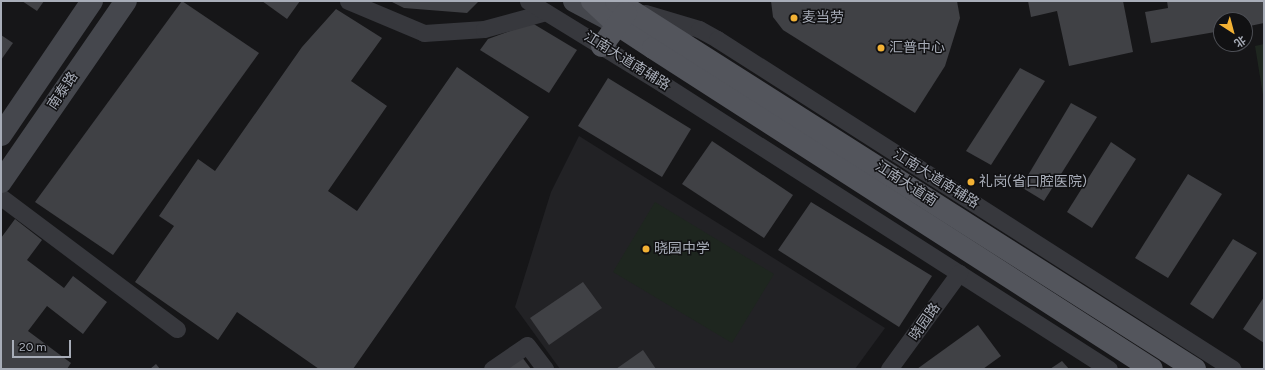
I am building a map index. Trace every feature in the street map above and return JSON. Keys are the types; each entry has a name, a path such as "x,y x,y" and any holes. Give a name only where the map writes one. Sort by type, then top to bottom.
{"main road":[{"name":"南泰路","path":"1,135 92,1"},
{"name":"南泰路","path":"1,182 126,1"},
{"name":"江南大道南","path":"574,1 625,7 702,57 870,148 1094,305 1195,369"},
{"path":"592,1 625,7 602,46"},
{"name":"江南大道南","path":"625,7 851,175 1152,369"}],"street":[{"path":"348,1 424,33 484,29 546,12"},
{"name":"江南大道南辅路","path":"528,1 602,46 1109,369"},
{"name":"江南大道南辅路","path":"870,148 1105,286 1233,369"},
{"path":"838,196 851,175"},
{"path":"1,197 177,328"},
{"name":"晓园路","path":"889,369 959,273"},
{"path":"1094,305 1105,286"},
{"path":"1073,345 1084,326"},
{"path":"492,369 527,344 545,369"}],"shaded area":[{"path":"1264,44 1264,101 1255,46"},
{"name":"晓园中学","path":"579,136 885,328 855,369 560,369 515,307 551,192"},
{"path":"655,202 774,274 732,343 613,272"}],"building":[{"path":"22,1 44,1 37,11"},
{"path":"182,1 259,53 113,255 35,202"},
{"path":"262,1 300,1 287,19"},
{"path":"390,1 479,1 467,13 404,8"},
{"name":"汇普中心","path":"771,1 957,1 960,18 945,66 915,113 783,30 773,17"},
{"path":"1028,1 1123,1 1133,52 1069,66 1057,11 1031,17"},
{"path":"1167,1 1264,1 1264,23 1253,25 1253,12 1213,12 1213,32 1151,43 1145,12 1168,8"},
{"path":"336,9 382,38 351,81 387,106 328,191 357,211 457,67 529,117 353,369 319,369 237,312 218,340 135,282 174,226 159,216 198,159 215,171 302,47"},
{"path":"532,23 577,50 549,93 480,50 488,39"},
{"path":"1,35 13,43 1,60"},
{"path":"1020,68 1045,81 991,165 966,151"},
{"path":"608,78 691,129 662,177 578,126"},
{"path":"1071,103 1097,117 1044,201 1021,187"},
{"path":"712,141 793,195 764,238 682,184"},
{"path":"1111,142 1136,159 1092,228 1067,212"},
{"path":"1188,174 1222,194 1168,278 1135,258"},
{"path":"811,202 932,276 899,327 778,250"},
{"path":"15,219 42,240 27,260 64,288 73,276 107,302 83,334 47,306 28,331 71,363 67,369 1,369 1,238"},
{"path":"1233,239 1257,253 1213,319 1190,304"},
{"path":"583,282 602,308 549,345 530,318"},
{"path":"1264,297 1264,343 1243,329"},
{"path":"978,325 1001,356 983,369 917,369"},
{"path":"643,350 656,369 616,369"},
{"path":"522,357 531,369 505,369"},
{"path":"1062,361 1069,369 1050,369"},
{"path":"156,364 160,369 150,369"}],"place":[{"name":"麦当劳","path":"794,18"},
{"name":"汇普中心","path":"881,48"},
{"name":"礼岗(省口腔医院)","path":"971,182"},
{"name":"晓园中学","path":"646,249"}]}
